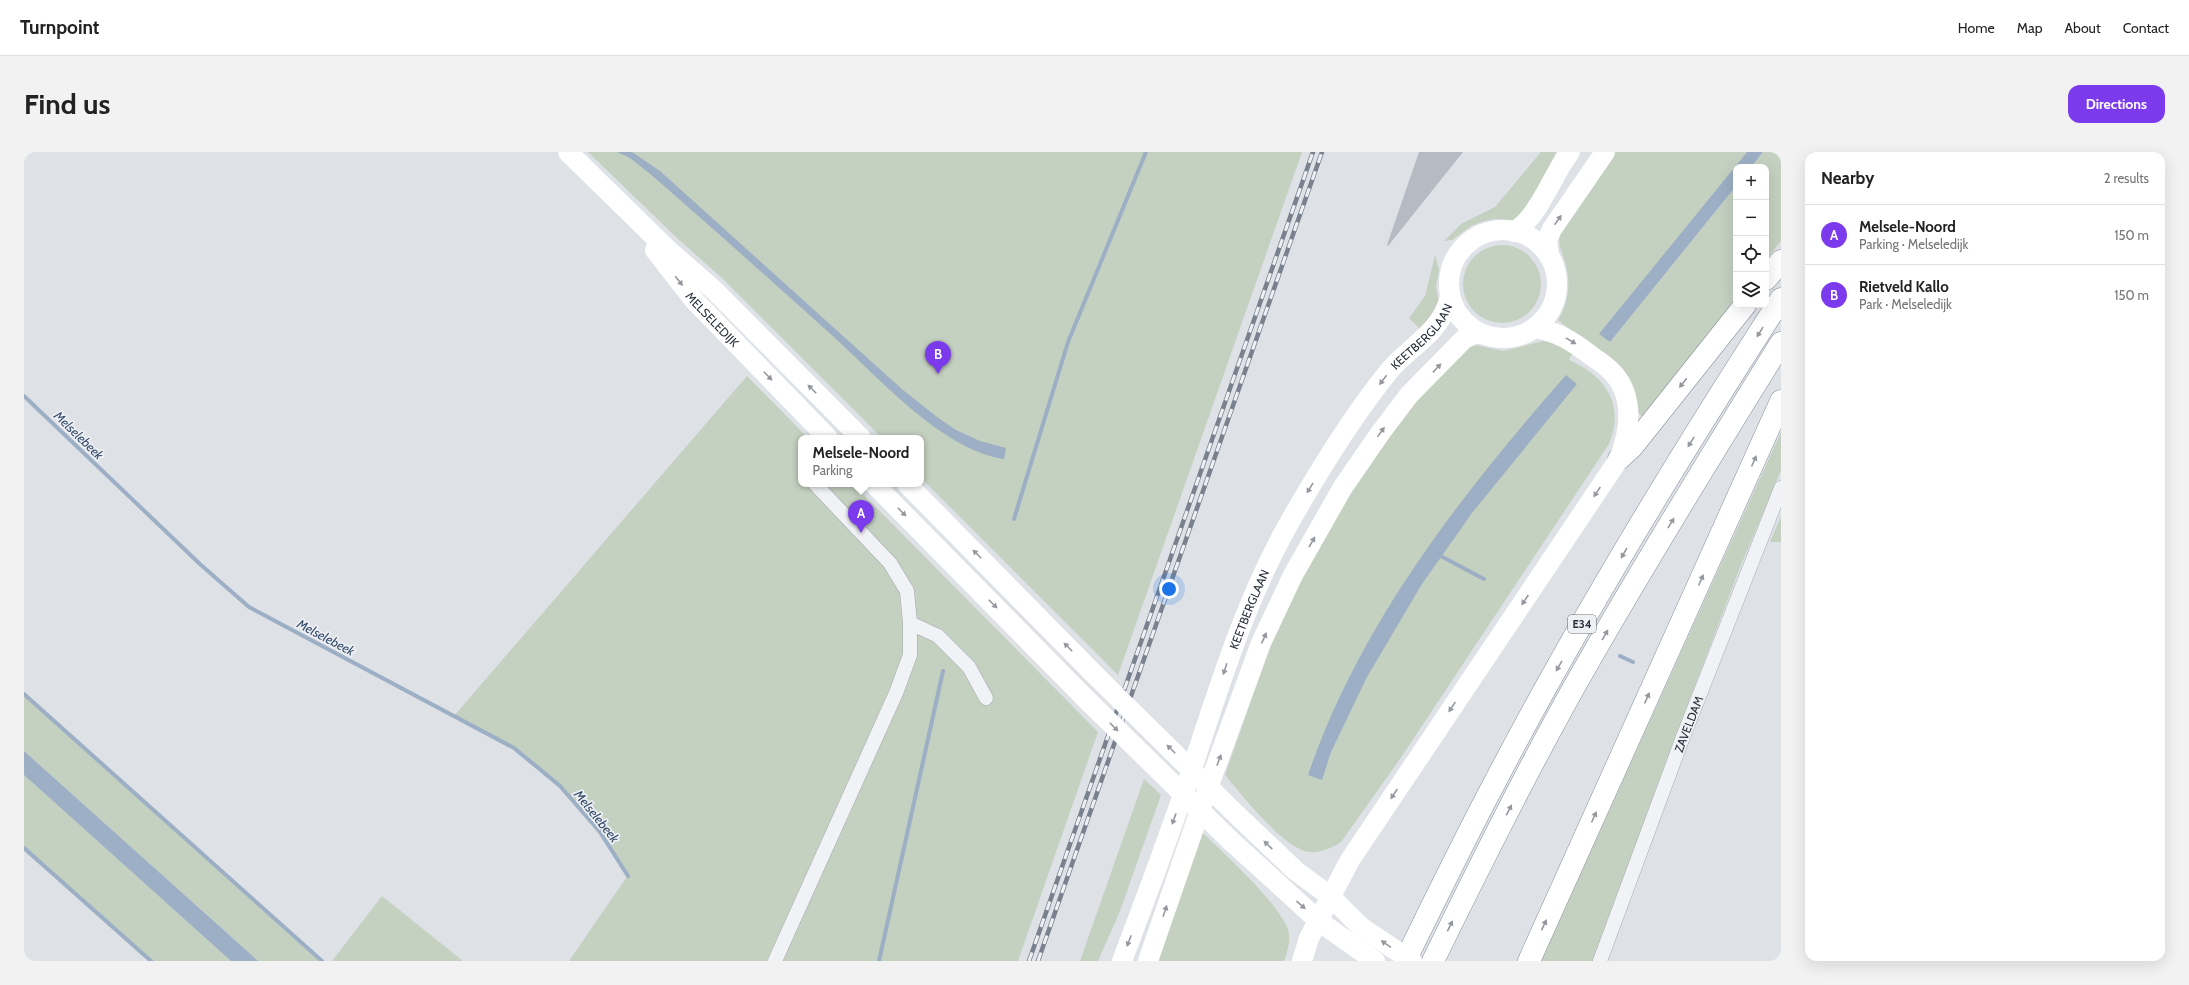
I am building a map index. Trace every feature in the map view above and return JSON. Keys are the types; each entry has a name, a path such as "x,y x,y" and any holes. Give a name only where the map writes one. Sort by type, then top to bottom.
{"highway":[{"path":"1769,275 1781,261"},
{"name":"E34","path":"1405,961 1496,780 1577,633 1645,517 1781,299"},
{"path":"1619,460 1632,447 1743,308"},
{"name":"E34","path":"1433,961 1490,846 1573,690 1671,522 1781,343"},
{"path":"1528,961 1781,401"}],"main road":[{"name":"MELSELEDIJK","path":"568,152 611,196 714,290 858,435"},
{"path":"1514,232 1520,228 1533,212 1570,152"},
{"path":"1548,256 1547,240 1552,229 1605,152"},
{"name":"MELSELEDIJK","path":"611,196 694,300 823,435"},
{"path":"1500,231 1514,232 1527,237 1539,245 1548,256 1554,268 1556,282 1555,295 1551,308 1544,319 1534,328 1509,338 1495,338 1482,334 1462,320 1450,297 1450,272 1455,260 1463,248 1474,239 1486,233 1500,231"},
{"name":"KEETBERGLAAN","path":"1122,961 1185,790 1229,659 1280,540 1312,484 1361,409 1390,370 1436,326 1443,317 1450,297"},
{"path":"1302,961 1310,938 1320,922 1330,896 1350,860 1619,460 1629,426 1628,409 1620,383 1610,370 1577,345 1549,330 1534,328"},
{"name":"KEETBERGLAAN","path":"1148,961 1205,796 1261,643 1293,576 1343,487 1409,395 1464,339 1475,334 1482,334"},
{"path":"877,487 1086,699 1231,841 1320,922 1376,961"},
{"path":"910,487 1095,675 1296,871 1330,896 1361,927 1412,961"},
{"path":"1311,882 1324,877 1350,860"},
{"path":"1320,922 1335,918 1361,927"}],"street":[{"path":"826,435 840,416"},
{"path":"775,961 896,693 910,655 910,623 907,591 890,563 818,487"},
{"name":"ZAVELDAM","path":"1600,961 1683,737 1781,488"},
{"path":"910,623 938,636 969,668 986,698"}],"green space":[{"path":"588,152 1302,152 1118,675 924,481 924,435 879,435 723,279 677,238"},
{"path":"1541,152 1556,152 1530,208 1514,220 1495,219 1484,221 1471,226 1452,240 1444,241 1461,224 1495,207"},
{"path":"1613,152 1747,152 1737,164 1733,164 1733,169 1600,334 1610,342 1733,190 1733,302 1643,417 1636,411 1607,359 1558,320 1568,294 1568,273 1560,249 1559,240 1561,230"},
{"path":"1763,152 1781,152 1781,241 1769,256 1769,164 1753,164"},
{"path":"1494,245 1510,245 1524,251 1535,262 1541,276 1541,292 1535,306 1524,317 1510,323 1494,323 1480,317 1469,306 1463,292 1463,276 1469,262 1480,251"},
{"path":"1435,255 1439,270 1436,287 1439,302 1422,331 1409,318 1425,296"},
{"path":"1543,341 1574,350 1569,360 1593,374 1609,393 1615,417 1609,444 1400,759 1341,842 1318,852 1309,852 1299,848 1287,841 1275,831 1225,775 1270,647 1301,580 1351,492 1416,401 1459,351 1475,345 1504,351"},
{"path":"747,376 805,435 798,435 798,487 856,487 1098,732 1018,961 569,961 628,875 600,832 560,786 514,748 454,716"},
{"path":"1781,432 1781,470 1741,565 1665,764 1593,961 1541,961"},
{"path":"1781,516 1781,542 1770,542"},
{"path":"24,694 323,961 258,961 24,751"},
{"path":"24,775 231,961 151,961 24,848"},
{"path":"1144,779 1161,795 1120,911 1098,961 1080,961"},
{"path":"1201,831 1237,866 1277,910 1285,923 1289,934 1288,948 1284,961 1158,961"},
{"path":"382,896 463,961 332,961"}],"water":[{"path":"617,152 632,152 660,171 903,390 956,430 980,441 1006,448 1004,459 980,453 956,441 932,425 908,406 844,346 649,173 630,158"},
{"path":"1747,152 1763,152 1753,164 1737,164"},
{"path":"1733,169 1733,190 1610,342 1599,334"},
{"path":"1566,375 1577,384 1472,513 1422,584 1367,677 1331,752 1322,780 1308,775 1330,719 1355,665 1385,613 1417,563 1452,514 1489,467"},
{"path":"24,751 258,961 231,961 24,775"}],"building":[{"path":"1419,152 1463,152 1388,246 1387,245"}],"waterway":[{"path":"1014,519 1068,342 1146,152"},
{"name":"Melselebeek","path":"24,396 201,565 249,607 514,748 560,786 600,832 628,876"},
{"path":"1437,554 1484,579"},
{"path":"1620,656 1633,662"},
{"path":"879,961 943,671"},
{"path":"24,694 322,961"},
{"path":"24,848 151,961"}],"railway":[{"path":"1029,961 1313,152"},
{"path":"1038,961 1322,152"}],"place":[{"name":"Rietveld Kallo","path":"938,374"},
{"name":"Melsele-Noord","path":"861,533"}]}
